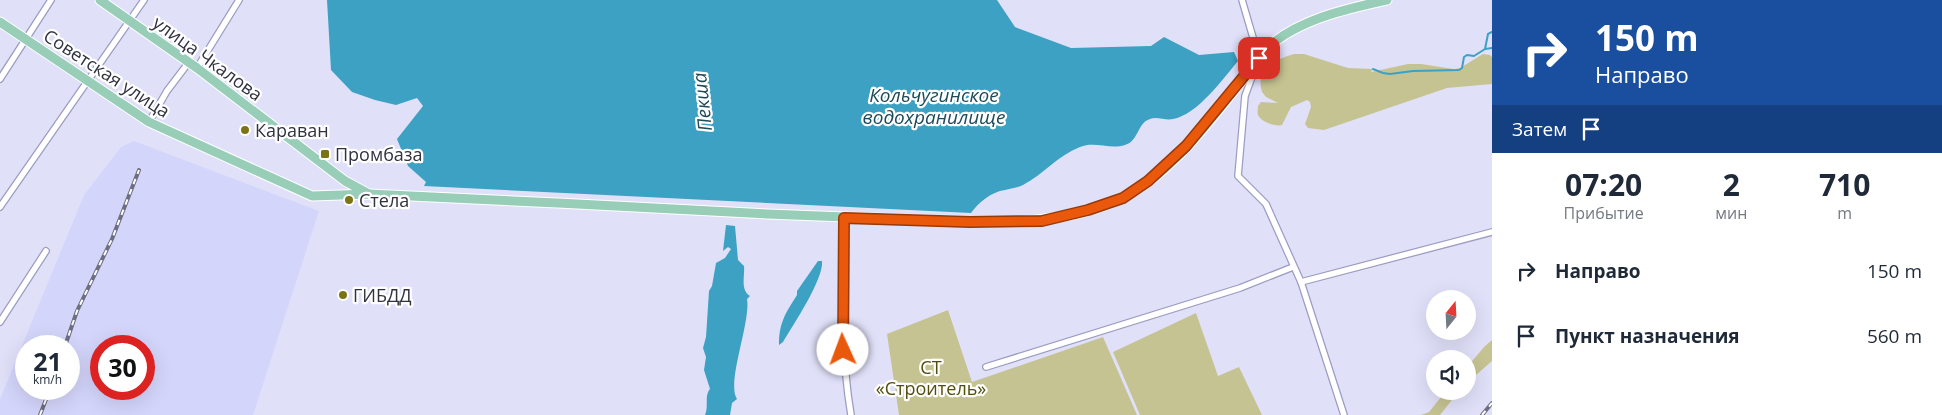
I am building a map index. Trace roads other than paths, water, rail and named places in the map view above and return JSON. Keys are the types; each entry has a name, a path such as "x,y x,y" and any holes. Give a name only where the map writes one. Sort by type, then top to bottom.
{"main road":[{"name":"улица Чкалова","path":"100,0 198,68 345,181 369,194"},
{"name":"Советская улица","path":"0,22 149,122 312,196 369,194 844,218 970,222 1042,221 1088,210 1123,198 1148,181 1186,146 1275,41 1306,24 1337,13 1387,0"}],"street":[{"path":"0,79 51,0"},
{"path":"0,207 144,0"},
{"path":"198,68 239,0"},
{"path":"1242,0 1259,58 1244,96 1238,176 1266,204 1301,282 1344,415"},
{"path":"149,122 167,91 189,62"},
{"path":"844,218 842,330 851,415"},
{"path":"1301,282 1492,232"},
{"path":"0,322 46,251"},
{"path":"986,367 1111,326 1240,288 1293,267"}],"water":[{"name":"Кольчугинское водохранилище","path":"327,0 997,0 1015,27 1071,48 1151,46 1164,37 1199,55 1234,52 1238,61 1209,95 1191,111 1170,119 1153,118 1146,121 1133,140 1125,145 1114,147 1086,145 1080,147 1064,155 1038,176 1023,185 990,195 971,213 424,186 426,182 408,166 397,139 423,106 417,98 396,105 352,92 331,70"},
{"path":"726,225 735,226 738,260 744,266 744,287 750,296 747,299 746,322 734,380 734,391 737,399 732,403 730,415 705,415 707,395 710,389 704,370 706,357 703,348 706,337 709,291 712,286 716,263 725,258 731,249 728,247 723,251"},
{"path":"818,261 822,261 821,269 813,290 783,342 779,345 780,331 786,313 797,295 797,291"}],"waterway":[{"path":"1373,69 1390,74 1413,71 1459,70 1462,68 1464,57 1467,55 1474,56 1485,49 1488,34 1492,32"},
{"path":"1485,49 1492,48"}],"railway":[{"path":"69,335 77,311 112,239 139,170"},
{"path":"40,415 46,400"},
{"path":"1482,415 1492,403"}],"place":[{"name":"Караван","path":"245,130"},
{"name":"Промбаза","path":"325,154"},
{"name":"Стела","path":"349,200"},
{"name":"ГИБДД","path":"343,295"}],"water label":[{"name":"Пекша","path":"702,102"}],"park label":[{"name":"СТ «Строитель»","path":"931,377"}]}
